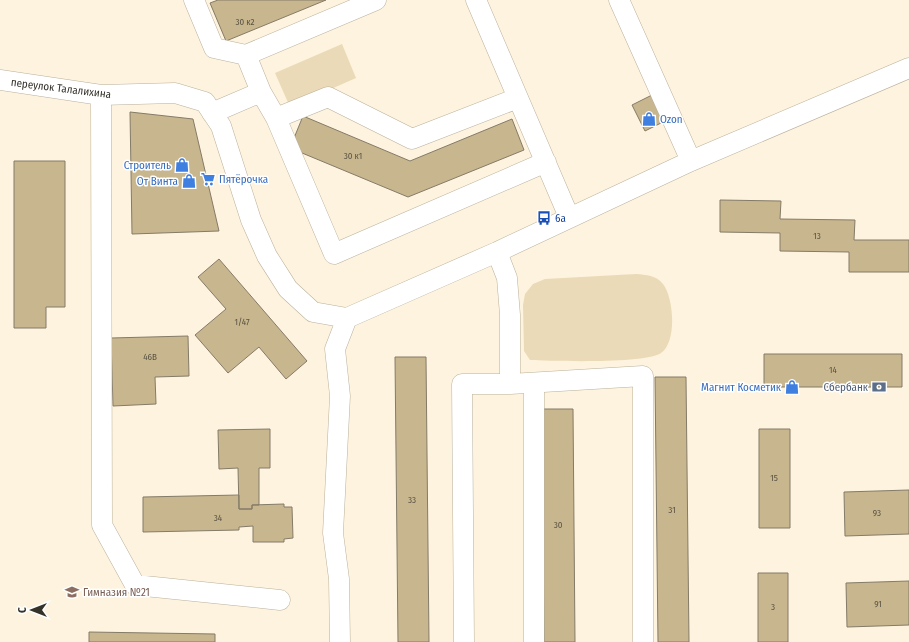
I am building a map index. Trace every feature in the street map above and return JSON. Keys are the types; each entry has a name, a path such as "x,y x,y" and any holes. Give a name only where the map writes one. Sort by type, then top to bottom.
{"street":[{"path":"194,0 214,48 246,55 376,0"},
{"path":"476,0 570,217"},
{"path":"619,0 691,161"},
{"path":"246,55 261,92 276,118 334,254 546,162"},
{"path":"340,642 339,579 333,533 340,396 335,349 347,318 497,252 691,161 909,68"},
{"name":"переулок Талалихина","path":"0,80 101,95 175,93 205,102 220,126 252,220 267,256 288,289 313,312 347,318"},
{"path":"212,112 261,92"},
{"path":"101,95 102,525 135,585 280,600"},
{"path":"276,118 328,97 412,140 518,98"},
{"path":"497,252 507,278 510,315 510,384"},
{"path":"464,642 462,384 534,383 643,376 643,642"},
{"path":"534,383 534,642"}],"shaded area":[{"path":"342,44 356,78 290,107 275,73"},
{"path":"636,274 651,276 660,281 667,291 670,299 672,330 670,340 661,353 637,359 619,360 530,360 524,351 523,305 525,294 533,284 545,279"}],"building":[{"path":"218,0 326,0 226,41 210,3"},
{"path":"654,94 667,120 645,131 632,105"},
{"path":"130,112 193,119 219,231 132,234"},
{"path":"303,116 410,161 512,119 524,150 408,197 290,148"},
{"path":"14,161 65,161 65,307 46,307 46,328 14,328"},
{"path":"720,200 781,201 780,219 855,220 854,240 909,240 909,272 849,272 849,252 780,251 780,233 720,232"},
{"path":"219,259 307,361 286,379 259,347 228,373 195,335 226,309 198,277"},
{"path":"188,336 189,376 155,377 156,404 113,406 111,338"},
{"path":"764,354 902,354 902,387 764,387"},
{"path":"395,357 426,357 429,642 398,642"},
{"path":"655,377 686,377 689,642 658,642"},
{"path":"542,409 573,409 575,642 544,642"},
{"path":"270,429 270,468 259,468 259,505 252,505 252,509 239,509 238,468 219,469 218,430"},
{"path":"759,429 790,429 790,528 759,528"},
{"path":"909,490 909,534 845,536 844,492"},
{"path":"239,495 239,509 252,509 252,505 284,504 284,507 292,507 293,538 284,539 284,542 253,542 253,526 239,527 239,530 143,532 143,497"},
{"path":"758,573 788,573 788,642 758,642"},
{"path":"909,581 909,625 847,627 846,583"},
{"path":"89,632 215,634 215,642 89,642"}],"place":[{"name":"Ozon","path":"649,119"},
{"name":"Строитель","path":"182,165"},
{"name":"Пятёрочка","path":"208,179"},
{"name":"От Винта","path":"189,181"},
{"name":"6а","path":"544,218"},
{"name":"Магнит Косметик","path":"792,387"},
{"name":"Сбербанк","path":"879,387"},
{"name":"Гимназия №21","path":"72,592"}]}
